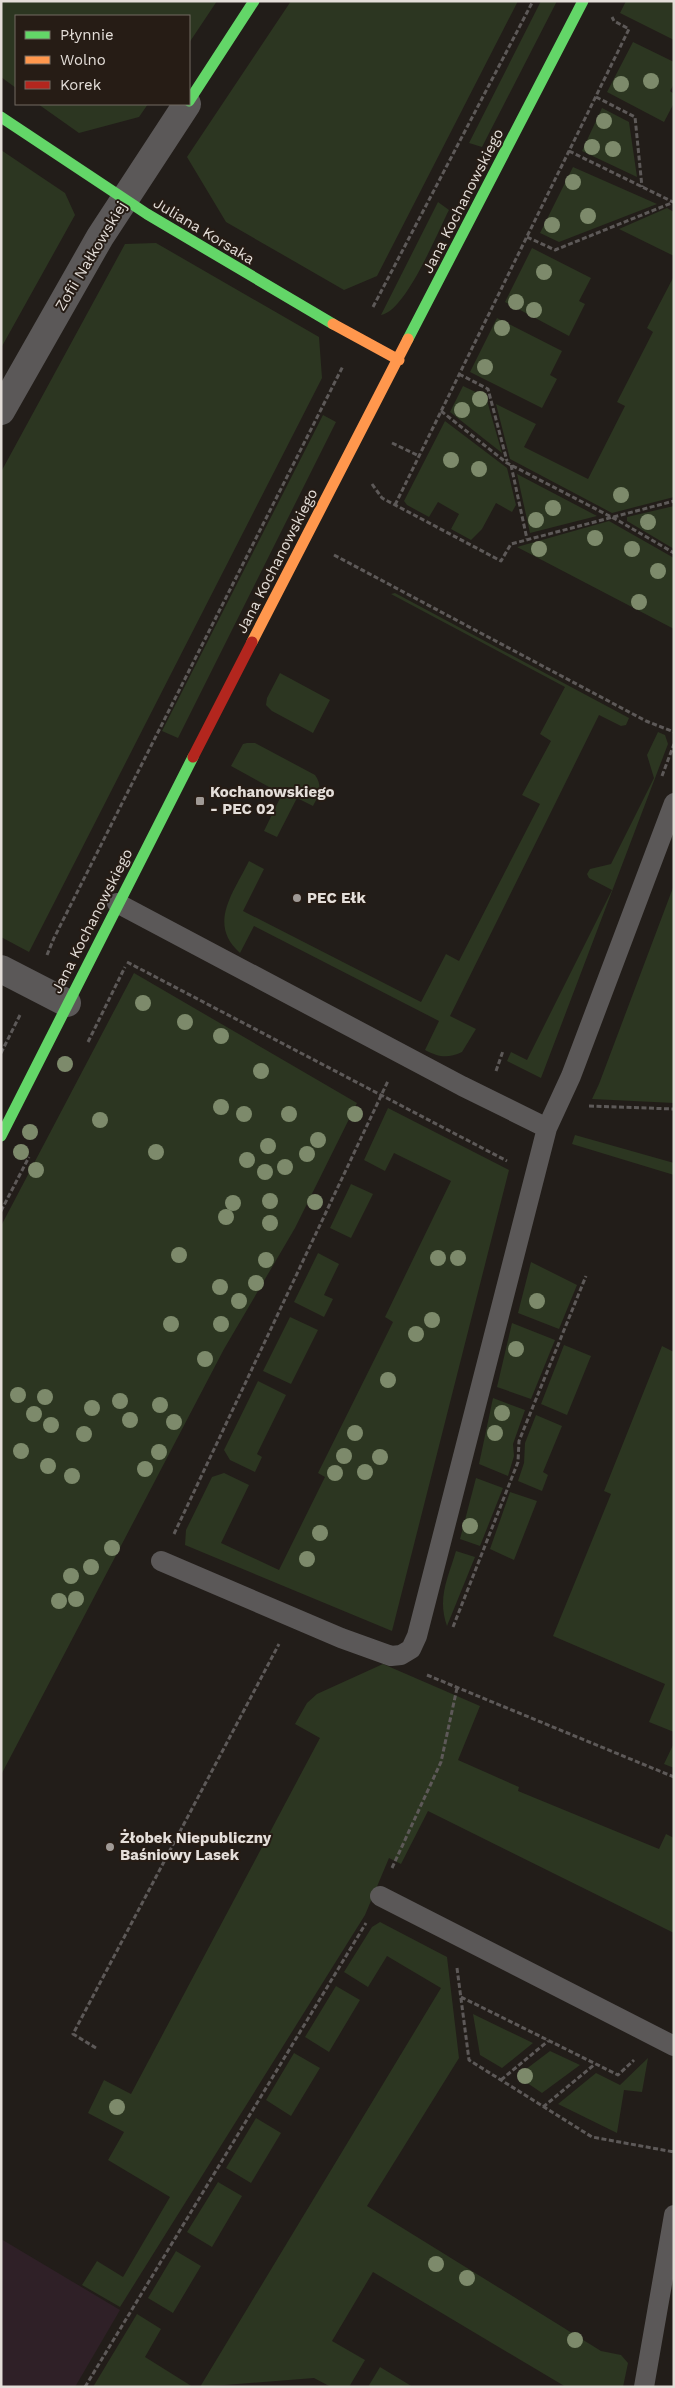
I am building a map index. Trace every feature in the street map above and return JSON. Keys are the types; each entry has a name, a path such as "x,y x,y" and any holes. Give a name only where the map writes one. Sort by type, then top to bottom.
{"street":[{"path":"190,98 254,1"},
{"name":"Jana Kochanowskiego","path":"2,1131 117,904 583,1"},
{"name":"Zofii Nałkowskiej","path":"1,411 100,237 186,105"},
{"name":"Juliana Korsaka","path":"1,117 69,165 164,226 398,360"},
{"path":"1,969 67,1003"}],"lane":[{"path":"162,1561 341,1638 391,1656 401,1655 411,1649 417,1636 547,1128 571,1076 674,803"},
{"path":"117,904 547,1128"},
{"path":"380,1896 666,2042"},
{"path":"644,2387 674,2215"}],"path":[{"path":"369,314 533,1"},
{"path":"394,505 629,29 614,21 611,16 615,9"},
{"path":"596,97 635,117 642,187"},
{"path":"527,237 555,250 674,202 569,152"},
{"path":"45,960 63,920 344,363"},
{"path":"459,374 488,389 507,462"},
{"path":"441,411 511,465 674,553"},
{"path":"511,465 527,539"},
{"path":"369,479 382,498 502,561 511,544 674,501"},
{"path":"329,552 646,721 674,732"},
{"path":"127,962 508,1162"},
{"path":"1,1052 21,1013"},
{"path":"162,1561 402,1054"},
{"path":"581,1105 674,1109"},
{"path":"451,1631 518,1462 519,1441 586,1276"},
{"path":"96,2048 72,2034 281,1640"},
{"path":"391,1656 400,1665 674,1777"},
{"path":"432,1678 435,1670"},
{"path":"388,1875 441,1762 457,1688"},
{"path":"85,2387 368,1919"},
{"path":"456,1961 469,2060 592,2137 674,2152"},
{"path":"461,1997 618,2075 666,2042"},
{"path":"501,2080 548,2040"},
{"path":"543,2107 595,2064"}],"shaded area":[{"path":"1,2239 120,2310 75,2387 1,2387"}],"green space":[{"path":"1,1 217,1 190,42 190,15 15,15 15,87 1,77"},
{"path":"291,1 518,1 377,276 344,290 226,222 187,157"},
{"path":"541,1 557,1 482,147 469,143"},
{"path":"626,1 674,1 674,40 620,13"},
{"path":"633,42 674,62 674,84 670,91 674,94 674,103 664,122 607,92"},
{"path":"39,105 147,105 139,117 79,133"},
{"path":"602,108 629,122 637,177 582,151"},
{"path":"1,150 65,193 75,215 1,348"},
{"path":"573,167 657,204 559,242 540,233"},
{"path":"438,202 449,210 420,270 400,300 391,310 381,315"},
{"path":"667,208 674,212 674,256 619,229"},
{"path":"156,243 319,337 322,378 29,952 1,937 1,472 125,244"},
{"path":"532,248 591,278 579,301 585,304 569,336 505,302"},
{"path":"674,276 674,497 612,513 510,459 496,404 536,424 524,447 588,479 625,406 617,402 653,332 647,328"},
{"path":"497,318 562,351 550,375 557,379 542,408 470,372"},
{"path":"463,386 486,397 502,453 450,412"},
{"path":"323,415 336,422 178,738 162,731"},
{"path":"445,421 507,468 516,505 512,512 496,503 482,529 471,540 451,529 459,514 438,502 429,517 407,505 404,501"},
{"path":"517,474 597,516 530,533"},
{"path":"674,506 674,549 627,521 627,517"},
{"path":"609,521 674,558 674,629 517,547"},
{"path":"395,593 629,718 626,725 621,726 599,715 450,1016 476,1029 462,1052 447,1056 439,1056 425,1050 439,1021 254,926 240,953 230,942 225,931 224,919 226,908 249,861 264,869 243,911 421,1002 446,954 459,961 540,804 522,795 551,741 540,734 565,687 391,594"},
{"path":"280,673 330,700 313,733 272,711 266,705 267,698"},
{"path":"658,732 665,735 668,744 541,1078 507,1061 511,1052 527,1060 612,890 589,878 587,874 590,869 611,864 654,778 647,755"},
{"path":"255,743 315,775 319,783 318,794 313,806 297,798 277,837 264,831 282,794 231,766 243,744"},
{"path":"674,885 674,1103 592,1099 599,1084"},
{"path":"134,973 357,1103 295,1228 224,1349 1,1775 1,1226"},
{"path":"388,1108 509,1170 392,1631 185,1545 186,1530 212,1477 224,1473 249,1485 221,1543 279,1570 325,1477 318,1473 393,1322 385,1317 451,1181 394,1153 385,1171 364,1160"},
{"path":"575,1135 674,1163 674,1175 572,1144"},
{"path":"351,1184 373,1194 351,1238 330,1228"},
{"path":"318,1253 339,1264 324,1295 333,1299 324,1317 294,1302"},
{"path":"531,1262 577,1285 559,1329 518,1313"},
{"path":"290,1317 318,1330 291,1384 263,1371"},
{"path":"512,1323 555,1340 531,1399 497,1387"},
{"path":"564,1345 591,1356 567,1415 541,1404"},
{"path":"662,1346 674,1352 674,1732 649,1722 665,1684 553,1636 611,1494 604,1491"},
{"path":"258,1381 286,1395 257,1454 262,1457 255,1472 230,1460 224,1450"},
{"path":"493,1398 525,1410 513,1444 514,1456 508,1476 479,1464"},
{"path":"536,1415 562,1426 543,1472 548,1475 542,1491 518,1481 524,1463 525,1443"},
{"path":"476,1478 503,1488 480,1546 460,1539"},
{"path":"510,1492 537,1501 514,1560 490,1549"},
{"path":"456,1551 475,1557 447,1626 444,1616 443,1597"},
{"path":"383,1664 480,1706 458,1760 519,1787 518,1791 659,1849 666,1834 674,1838 674,1933 428,1811 401,1864 389,1858 365,1915 120,2307 82,2285 97,2261 123,2277 170,2197 108,2160 124,2132 88,2113 104,2080 131,2094 320,1738 295,1724 307,1703 317,1694"},
{"path":"674,1743 674,1768 664,1764"},
{"path":"380,1922 447,1957 459,2058 367,2206 601,2351 621,2355 628,2363 623,2387 566,2387 373,2272 332,2341 365,2360 349,2387 331,2387 314,2378 200,2387 441,1988 387,1956 368,1987 344,1972 372,1927"},
{"path":"336,1986 360,2000 329,2052 305,2037"},
{"path":"473,2014 533,2043 502,2068 480,2055"},
{"path":"550,2051 580,2065 542,2093 517,2076"},
{"path":"294,2053 320,2068 291,2116 266,2100"},
{"path":"648,2058 642,2092 624,2090 617,2133 558,2104 596,2073 620,2085"},
{"path":"256,2118 281,2133 251,2183 226,2168"},
{"path":"218,2182 242,2196 212,2247 187,2232"},
{"path":"176,2251 201,2266 173,2313 148,2298"},
{"path":"137,2314 161,2329 145,2357 193,2387 93,2387"},
{"path":"380,2367 413,2387 368,2387"}],"traffic: fast":[{"path":"190,99 254,1"},
{"path":"408,339 583,1"},
{"path":"1,117 147,214 333,324"},
{"path":"1,1136 193,757"}],"traffic: slow":[{"path":"333,324 399,360"},
{"path":"252,642 408,339"}],"traffic: jam":[{"path":"193,757 252,642"}],"place":[{"name":"Kochanowskiego - PEC 02","path":"200,801"},
{"name":"PEC Ełk","path":"297,898"},
{"name":"Żłobek Niepubliczny Baśniowy Lasek","path":"110,1847"}]}
